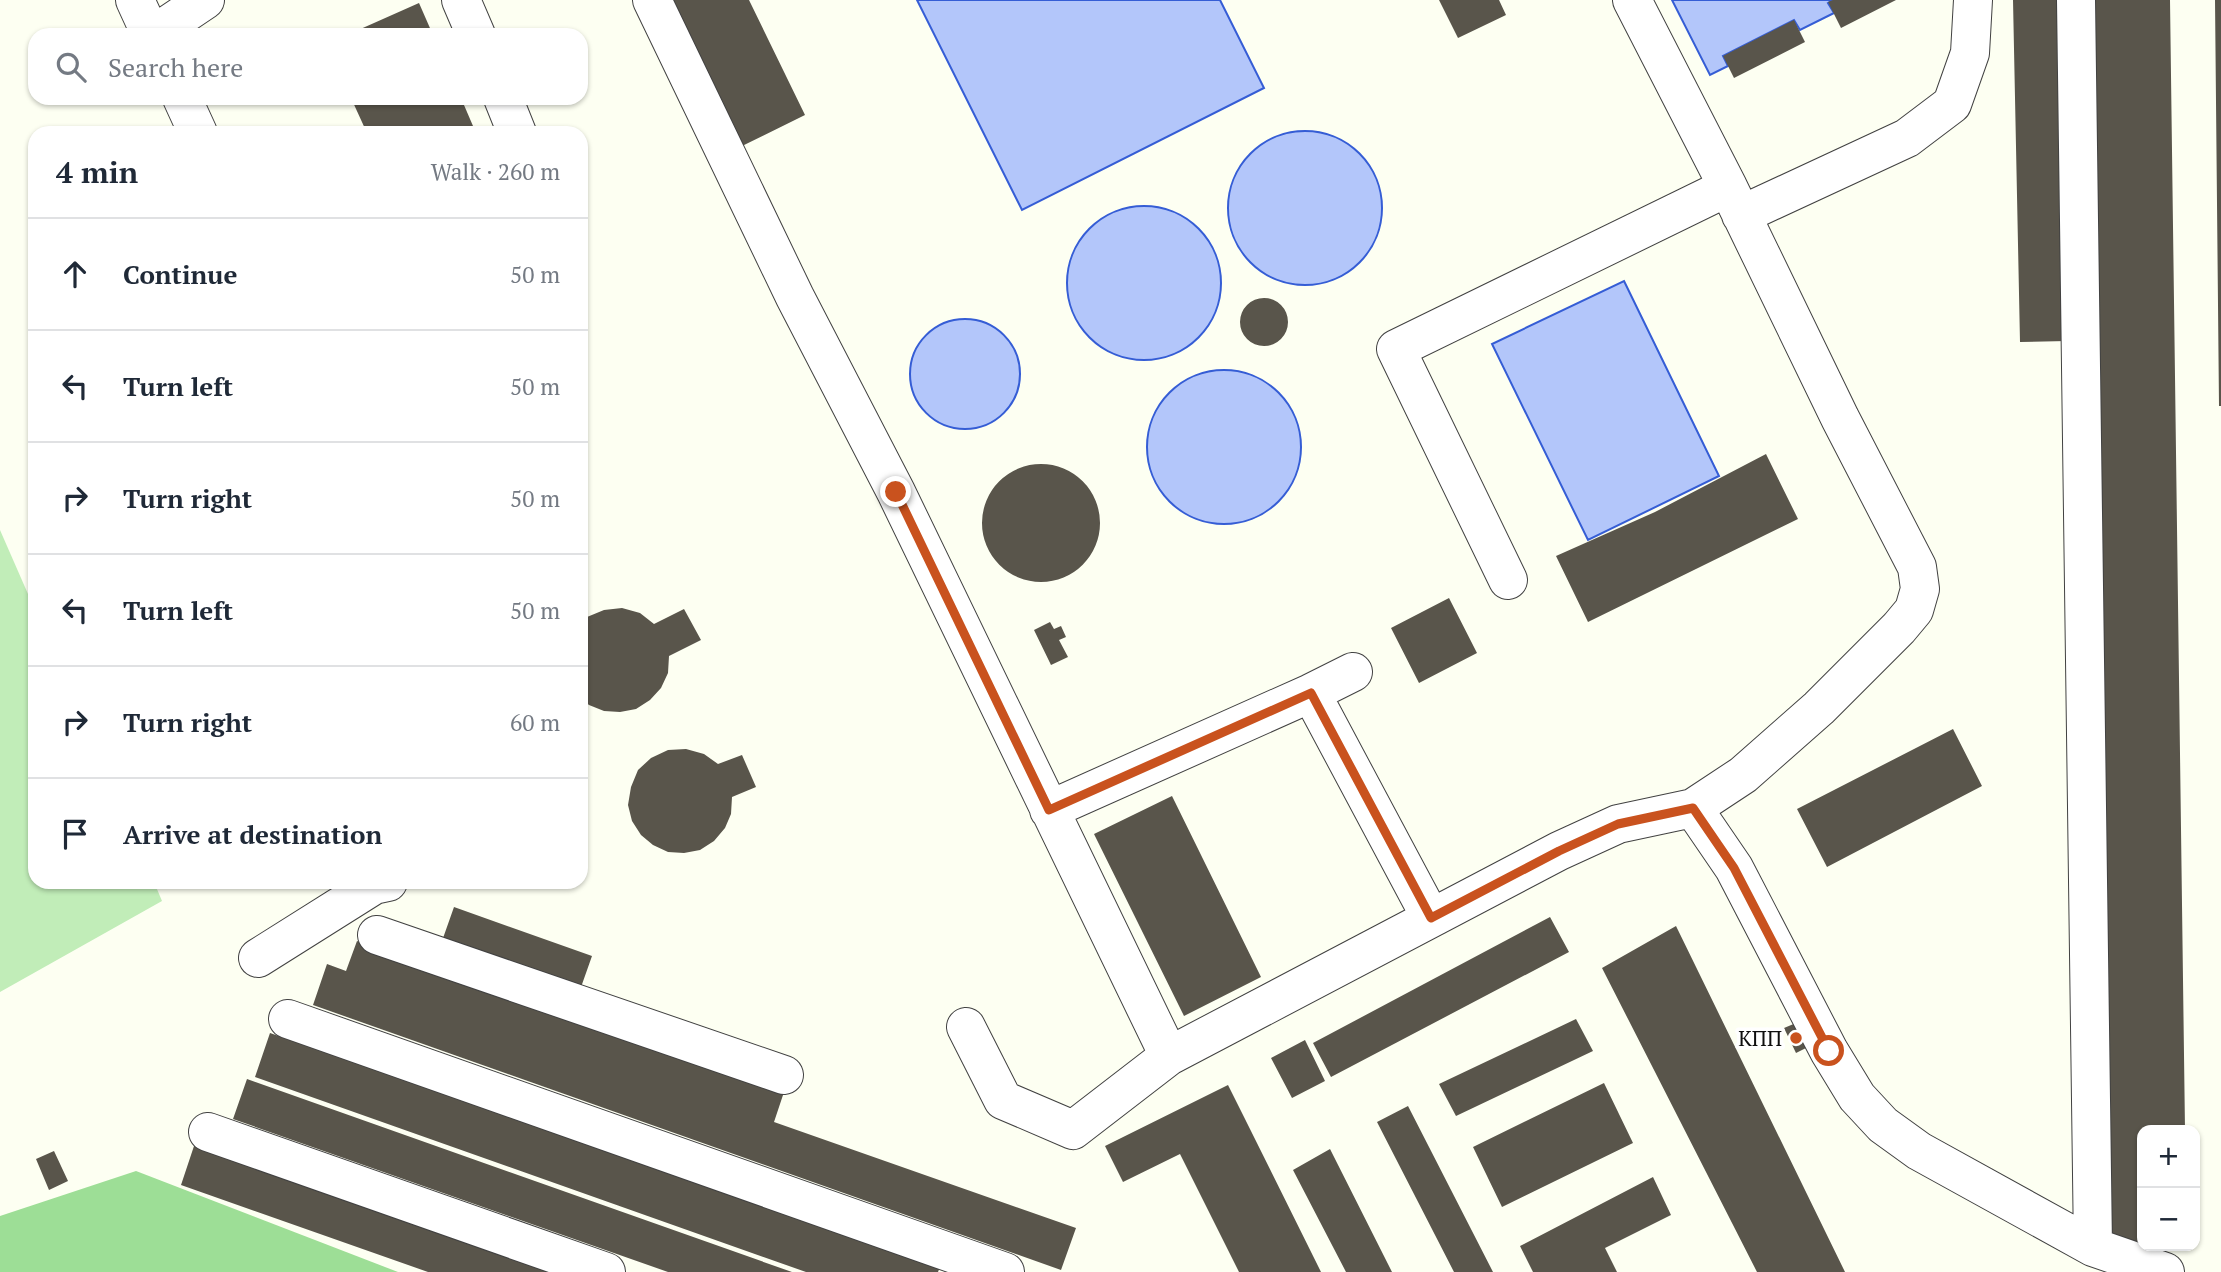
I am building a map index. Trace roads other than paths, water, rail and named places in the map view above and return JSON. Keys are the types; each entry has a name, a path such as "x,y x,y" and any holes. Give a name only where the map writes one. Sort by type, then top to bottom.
{"street":[{"path":"135,0 149,28"},
{"path":"163,28 205,0"},
{"path":"461,0 473,28"},
{"path":"652,0 795,297 896,492 1169,1056"},
{"path":"966,1027 1003,1100 1073,1130 1169,1056 1559,851 1618,824 1693,808 1742,775 1782,742 1852,677 1914,610 1920,589 1917,566 1845,429 1735,201 1632,0"},
{"path":"1508,580 1396,349 1735,201 1907,138 1952,104 1970,53 1973,0"},
{"path":"2076,0 2093,1247"},
{"path":"185,105 195,126"},
{"path":"506,105 514,126"},
{"path":"1049,810 1353,672"},
{"path":"1311,693 1431,918"},
{"path":"1693,808 1734,868 1829,1051 1857,1097 1884,1125 1919,1151 2093,1247 2165,1272"},
{"path":"258,958 368,889"},
{"path":"377,935 784,1075"},
{"path":"288,1019 965,1266 1005,1272"},
{"path":"208,1132 606,1272"}],"water":[{"path":"917,0 1220,0 1264,88 1022,210"},
{"path":"1672,0 1833,0 1828,3 1834,13 1800,30 1794,20 1723,56 1728,66 1710,75"},
{"path":"1305,131 1334,137 1359,154 1376,179 1382,208 1376,237 1359,262 1334,279 1305,285 1276,279 1251,262 1234,237 1228,208 1234,179 1251,154 1276,137"},
{"path":"1144,206 1173,212 1198,229 1215,254 1221,283 1215,312 1198,337 1173,354 1144,360 1115,354 1090,337 1073,312 1067,283 1073,254 1090,229 1115,212"},
{"path":"1624,281 1719,476 1588,540 1492,344"},
{"path":"965,319 986,323 1004,335 1016,353 1020,374 1016,395 1004,413 986,425 965,429 944,425 926,413 914,395 910,374 914,353 926,335 944,323"},
{"path":"1224,370 1253,376 1278,393 1295,418 1301,447 1295,476 1278,501 1253,518 1224,524 1195,518 1170,501 1153,476 1147,447 1153,418 1170,393 1195,376"}],"place":[{"name":"КПП","path":"1796,1038"}]}
